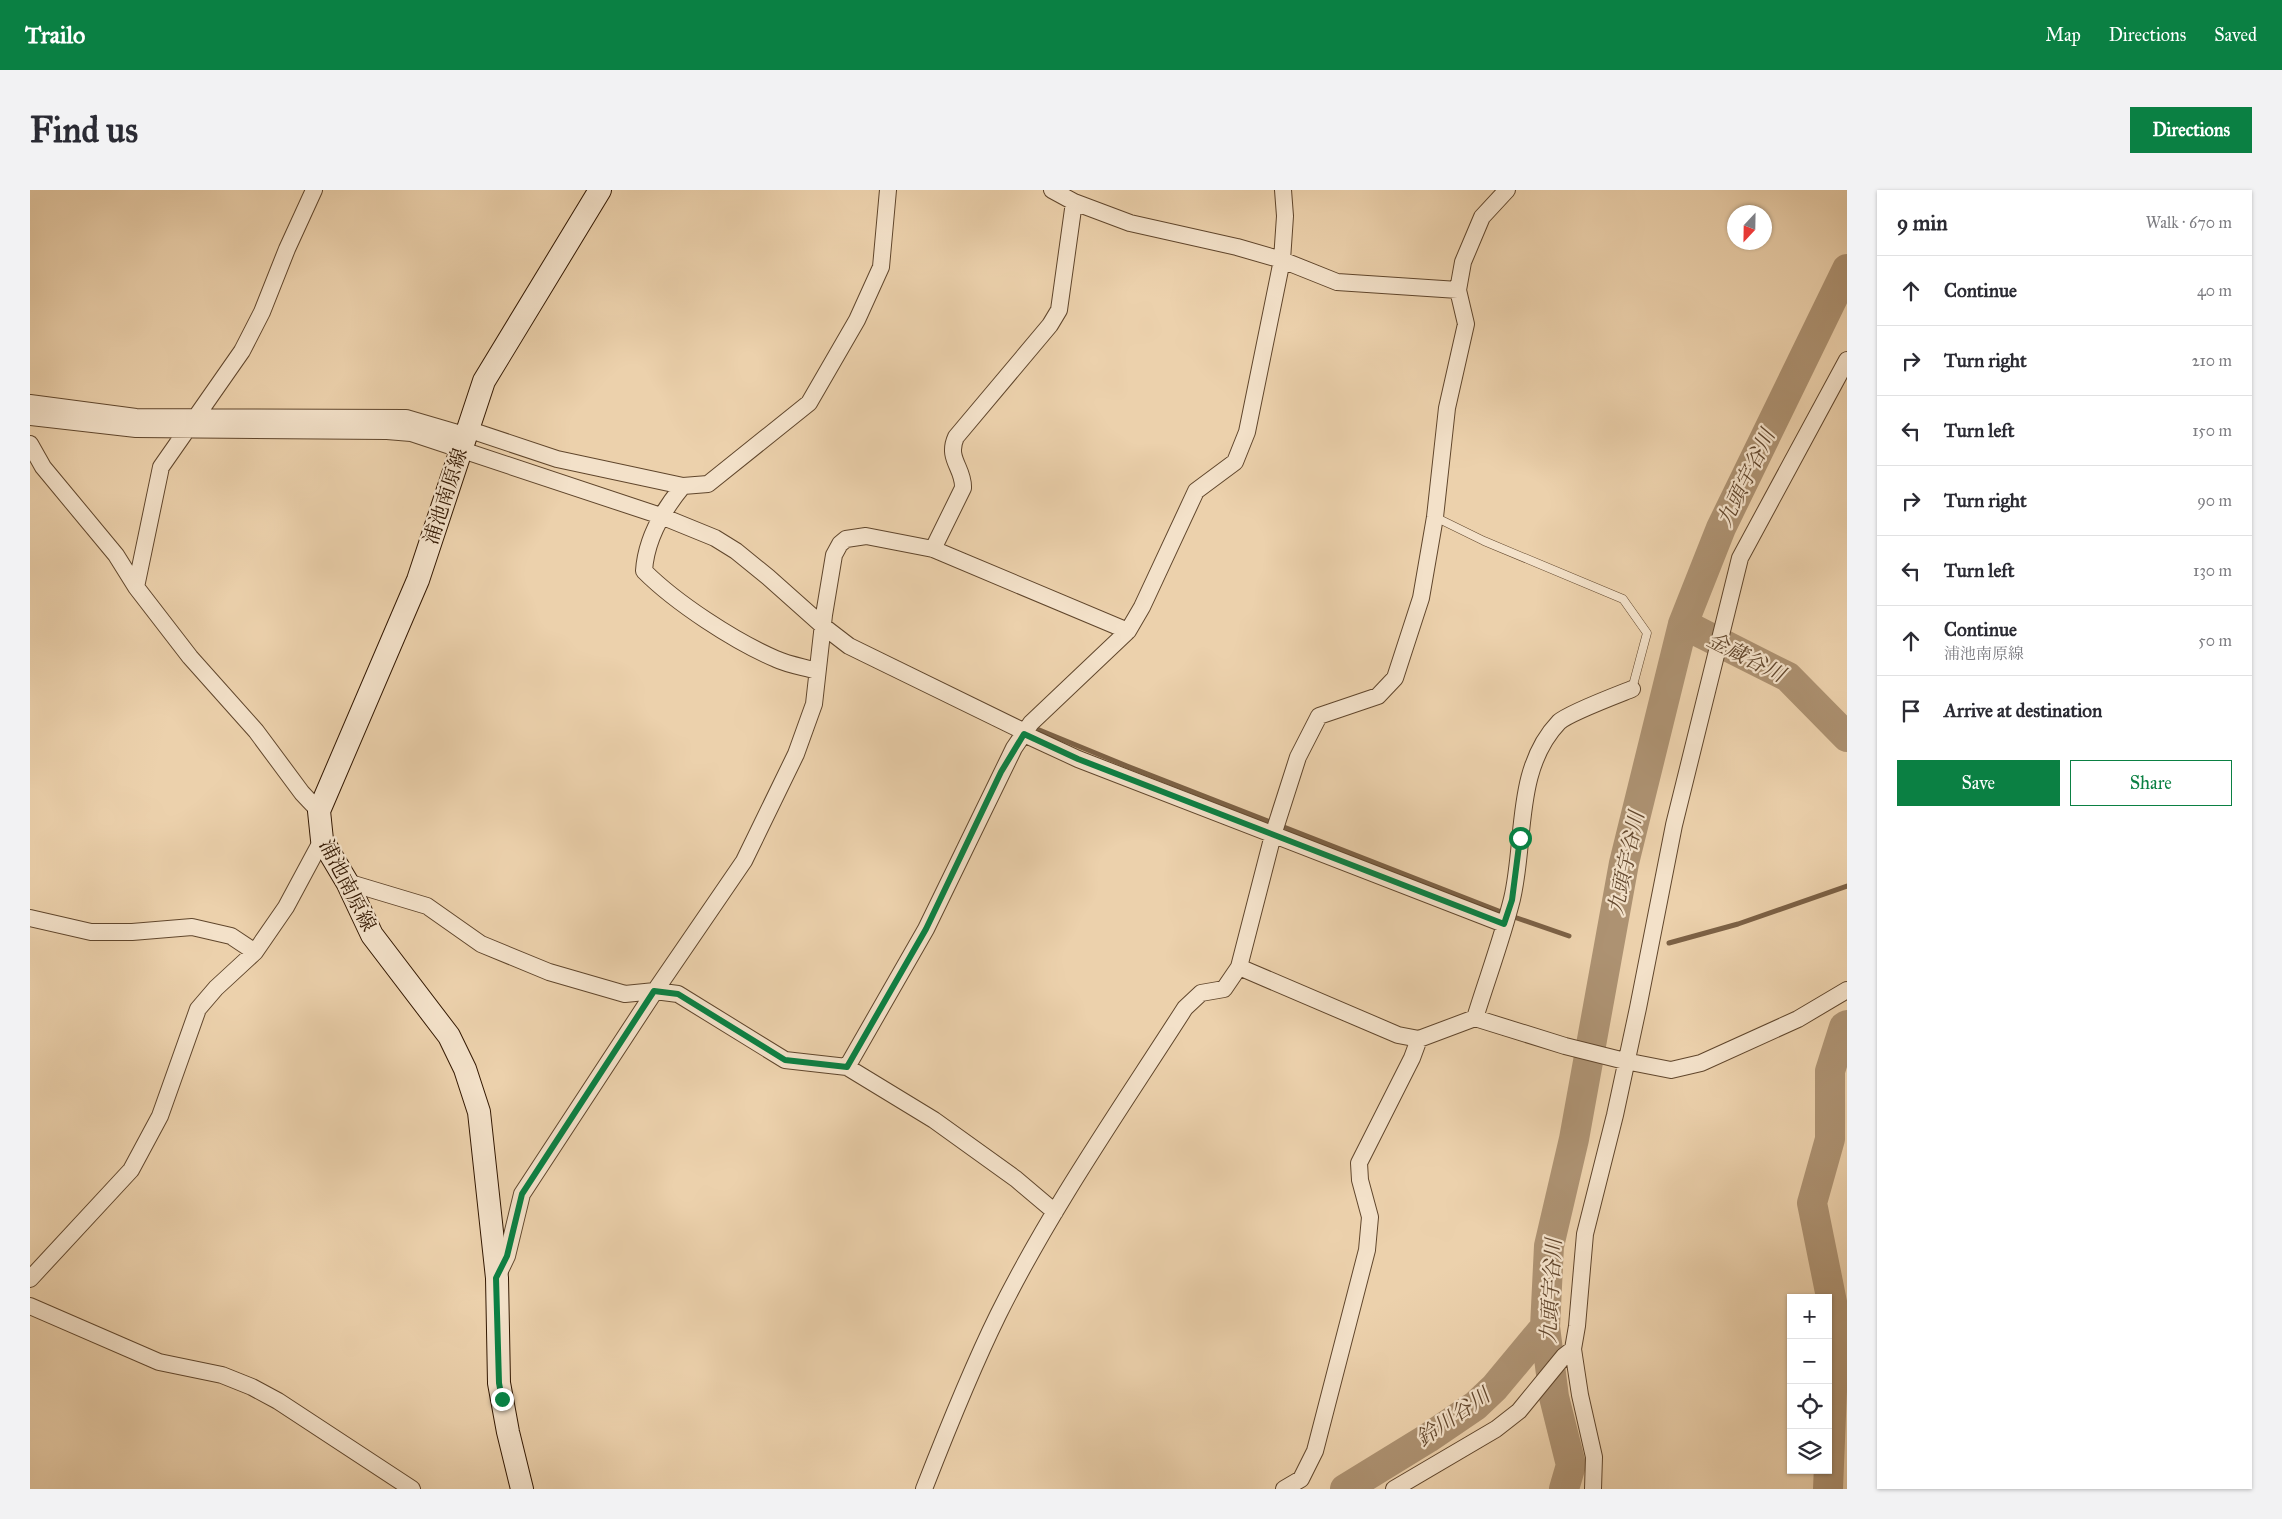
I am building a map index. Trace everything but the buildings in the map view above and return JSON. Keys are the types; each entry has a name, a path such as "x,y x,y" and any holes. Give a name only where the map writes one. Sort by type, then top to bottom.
{"main road":[{"name":"浦池南原線","path":"522,1489 508,1432 499,1383 496,1278 479,1112 465,1069 449,1036 372,935 347,882 322,840 319,812 418,580 484,381 600,190"}],"street":[{"path":"136,587 161,467 242,351 262,312 287,249 314,190"},
{"path":"30,403 191,423 387,431 464,438 683,486 708,484 809,403 857,320 882,267 888,190"},
{"path":"1052,190 1074,202 1130,223 1238,247 1282,260 1337,282 1458,290"},
{"path":"847,1067 926,929 1001,772 1027,729 1068,685 1128,631 1142,607 1196,491 1235,462 1247,432 1282,260 1285,216 1283,190"},
{"path":"924,1489 961,1395 998,1314 1055,1212 1186,1008 1201,994 1224,989 1239,967 1275,828 1298,757 1319,716 1378,696 1395,678 1421,598 1435,517 1448,408 1466,324 1458,290 1463,262 1482,217 1507,190"},
{"path":"933,549 963,488 963,481 952,453 956,437 1050,325 1059,310 1074,202"},
{"path":"1394,1489 1496,1430 1519,1411 1568,1352 1577,1326 1585,1234 1615,1115 1623,1060 1638,1008 1674,825 1740,558 1847,360"},
{"path":"30,417 106,426 191,423"},
{"path":"464,438 663,512 715,538 736,551 823,621 849,646 886,665 1027,729 1078,759 1275,828 1506,917"},
{"path":"30,444 43,467 116,555 136,587 190,657 256,731 302,793 319,812"},
{"path":"683,486 663,512 645,554 644,570 660,587 745,643 777,660 817,671"},
{"path":"496,1278 507,1256 522,1194 654,991 744,861 796,754 814,704 823,621 834,555 840,544 846,539 866,536 933,549 1128,631"},
{"path":"1475,1018 1506,917 1518,868 1523,808 1530,777 1546,740 1560,720 1632,688"},
{"path":"30,1279 132,1170 160,1116 198,1009 216,988 255,952 286,907 322,840"},
{"path":"347,882 427,906 481,944 549,972 625,994 654,991 678,994 785,1060 847,1067 934,1120 1016,1179 1055,1212"},
{"path":"30,918 91,932 132,932 192,927 231,936 255,952"},
{"path":"1239,967 1398,1035 1419,1039 1475,1018 1565,1046 1672,1070 1701,1063 1798,1019 1847,990"},
{"path":"1284,1489 1301,1479 1316,1451 1367,1250 1370,1218 1360,1180 1359,1163 1412,1058 1419,1039"},
{"path":"30,1306 159,1362 222,1375 252,1387 278,1401 412,1489"},
{"path":"1568,1352 1580,1394 1594,1457 1593,1489"}],"lane":[{"path":"1435,517 1484,541 1623,599 1647,633 1632,688"}],"waterway":[{"name":"九頭宇谷川","path":"1564,1489 1571,1465 1554,1397 1545,1327 1549,1246 1574,1139 1624,863 1683,624 1721,528 1847,269"},
{"name":"金蔵谷川","path":"1683,624 1788,677 1847,737"},
{"path":"1032,727 1514,917 1569,936"},
{"path":"1669,943 1738,924 1847,886"},
{"name":"金蔵谷川","path":"1828,1489 1835,1317 1812,1203 1830,1139 1830,1071 1844,1027 1847,1025"},
{"name":"鈴川谷川","path":"1345,1489 1428,1438 1475,1406 1495,1387 1545,1327"}],"route":[{"path":"502,1399 499,1383 496,1278 507,1256 522,1194 654,991 678,994 785,1060 847,1067 926,929 1001,772 1024,734 1078,759 1504,924 1512,900 1518,868 1520,838"}]}
